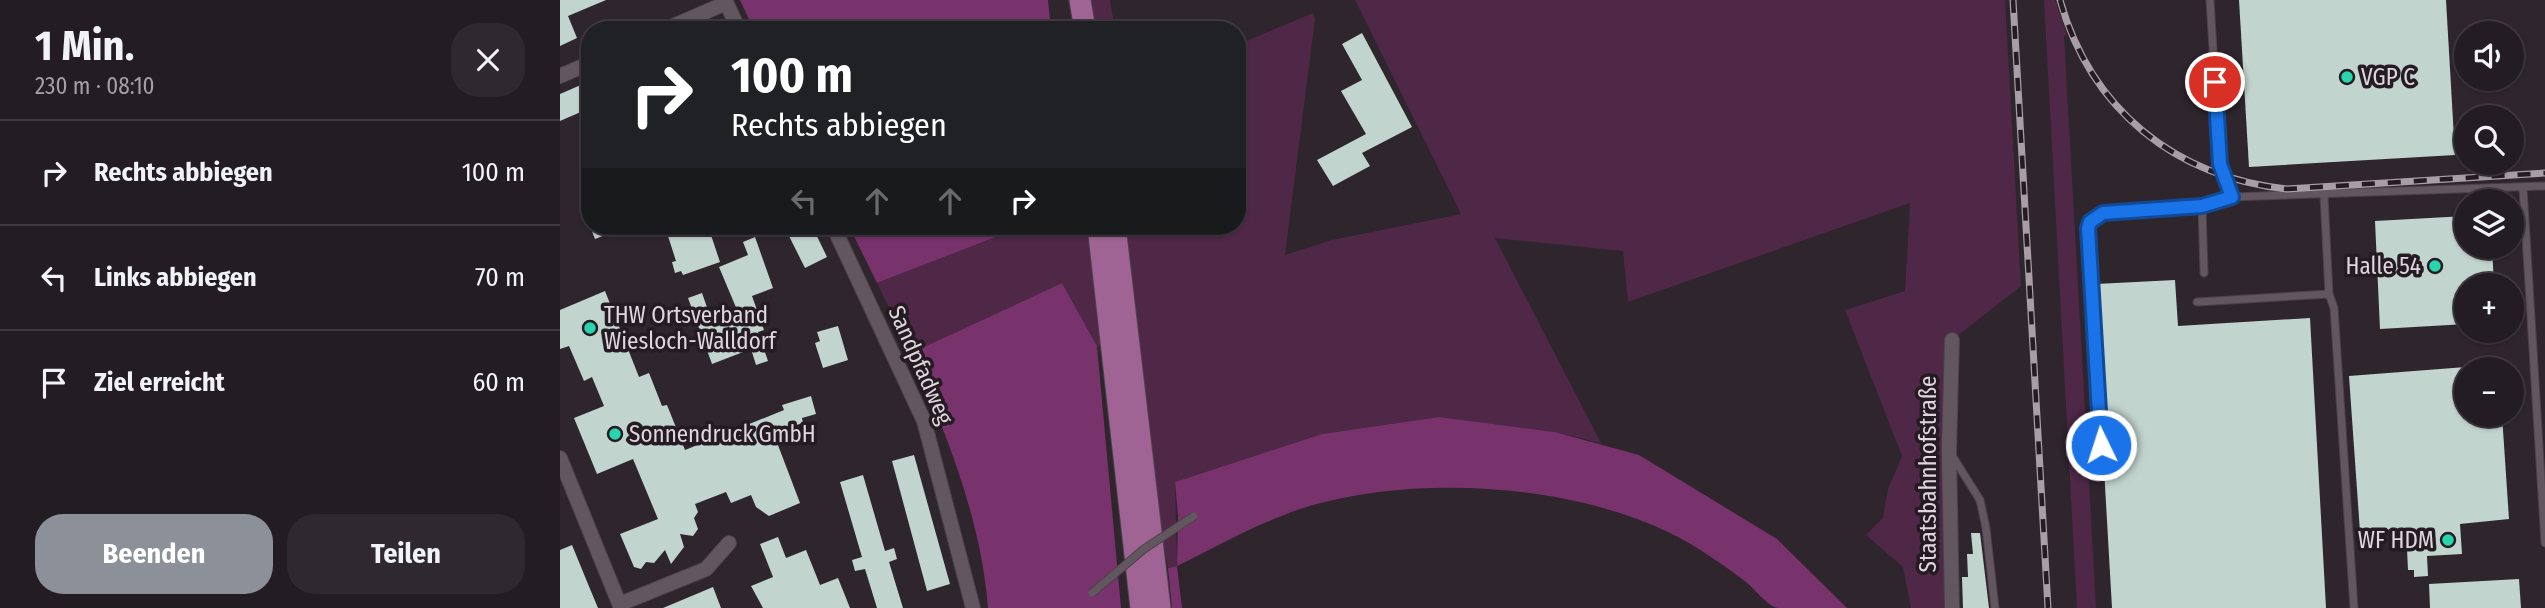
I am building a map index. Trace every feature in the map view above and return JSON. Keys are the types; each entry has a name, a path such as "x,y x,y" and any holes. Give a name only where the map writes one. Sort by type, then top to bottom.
{"main road":[{"path":"1070,0 1073,21"},
{"path":"1080,0 1084,21"},
{"path":"1099,235 1141,608"},
{"path":"1116,235 1160,608"}],"street":[{"path":"683,21 725,1 735,21"},
{"path":"560,76 581,67"},
{"name":"Sandpfadweg","path":"837,235 924,421 974,608"},
{"name":"Staatsbahnhofstraße","path":"1952,340 1952,608"},
{"path":"560,458 621,606 706,569 729,543"}],"lane":[{"path":"2210,0 2220,164 2232,197"},
{"path":"2101,445 2087,238 2090,222 2103,213 2202,206 2232,197 2324,196 2545,186"},
{"path":"2523,188 2545,543"},
{"path":"2324,196 2329,294 2334,307 2354,608"},
{"path":"2202,206 2204,273"},
{"path":"2197,302 2329,294"},
{"path":"1950,451 1980,500 1995,608"},
{"path":"1092,593 1135,556 1194,516"}],"shaded area":[{"path":"740,0 1048,0 1050,21 750,21"},
{"path":"1089,0 1110,0 1114,21 1092,21"},
{"path":"1355,0 2005,0 2021,286 1956,337 1950,608 1911,608 1903,567 1866,535 1883,518 1888,489 1902,456 1845,310 1905,291 1910,203 1628,302 1623,251 1495,238 1601,443 1555,432 1439,417 1322,434 1175,482 1177,566 1168,568 1159,521 1124,235 1246,235 1246,41 1313,13 1315,19 1285,255 1332,240 1461,214"},
{"path":"2044,0 2055,0 2067,35 2064,36 2096,608 2077,608"},
{"path":"853,235 1001,235 877,283"},
{"path":"1001,235 1091,235 1105,351 1097,346 1062,283 911,353 877,283"},
{"path":"1062,283 1097,346 1121,608 988,608 970,510 949,446 911,353"},
{"path":"1439,417 1555,432 1639,455 1777,539 1847,608 1778,608 1719,562 1670,533 1630,516 1587,504 1494,489 1400,490 1313,505 1260,525 1177,566 1178,516 1175,482 1322,434"},
{"path":"1177,566 1182,608 1172,608 1168,568"}],"building":[{"path":"560,0 606,0 568,16 577,38 560,46"},
{"name":"VGP C","path":"2239,0 2446,0 2454,155 2249,167"},
{"path":"1362,33 1412,127 1362,153 1370,166 1333,186 1317,160 1366,134 1341,91 1362,80 1342,44"},
{"path":"581,85 581,112 560,121 560,94"},
{"name":"Halle 54","path":"2454,217 2454,259 2493,259 2493,273 2454,273 2454,325 2380,329 2375,221"},
{"path":"711,235 720,262 683,275 681,271 675,273 672,262 676,261 668,236"},
{"path":"788,235 816,235 827,257 805,268"},
{"path":"755,237 773,288 752,296 764,330 758,332 768,361 756,365 751,349 712,364 688,298 702,293 714,327 740,317 719,267 748,255 743,242"},
{"path":"2175,280 2178,326 2310,318 2326,608 2112,608 2103,451 2107,445 2096,284"},
{"path":"605,291 639,377 649,373 662,406 667,405 685,450 784,410 782,405 811,396 816,414 802,418 803,423 773,432 800,503 769,516 756,507 751,495 731,503 726,492 695,504 698,512 694,518 698,529 693,536 680,534 684,547 671,564 665,550 654,563 646,562 641,569 634,567 620,534 658,519 633,459 597,474 574,418 604,406 592,377 584,381 569,346 560,349 560,310"},
{"path":"838,326 848,360 823,368 815,343 820,341 817,332"},
{"path":"2454,368 2454,427 2503,427 2509,519 2460,524 2462,554 2427,556 2428,576 2414,577 2414,570 2408,570 2406,528 2360,532 2349,376"},
{"path":"914,455 950,584 927,591 892,461"},
{"path":"863,475 885,551 894,548 897,559 889,562 903,608 877,608 865,569 855,571 852,560 862,557 840,482"},
{"path":"1971,533 1980,533 1989,608 1963,608 1962,577 1968,577 1967,554 1973,554"},
{"path":"778,537 786,558 806,550 820,585 838,578 850,608 763,608 751,586 773,577 760,544"},
{"path":"572,545 598,608 560,608 560,550"},
{"path":"2519,579 2521,608 2430,608 2429,584"},
{"path":"713,587 721,608 663,608"}],"railway":[{"path":"2013,0 2048,608"},
{"path":"2060,0 2074,39 2093,74 2116,105 2143,131 2174,153 2209,170 2246,182 2287,189 2545,173"}],"place":[{"name":"VGP C","path":"2347,77"},
{"name":"Halle 54","path":"2435,266"},
{"name":"THW Ortsverband Wiesloch-Walldorf","path":"590,328"},
{"name":"Sonnendruck GmbH","path":"615,434"},
{"name":"WF HDM","path":"2448,540"}],"route":[{"path":"2101,445 2088,228 2090,222 2103,213 2202,206 2232,197 2220,164 2215,82"}]}
